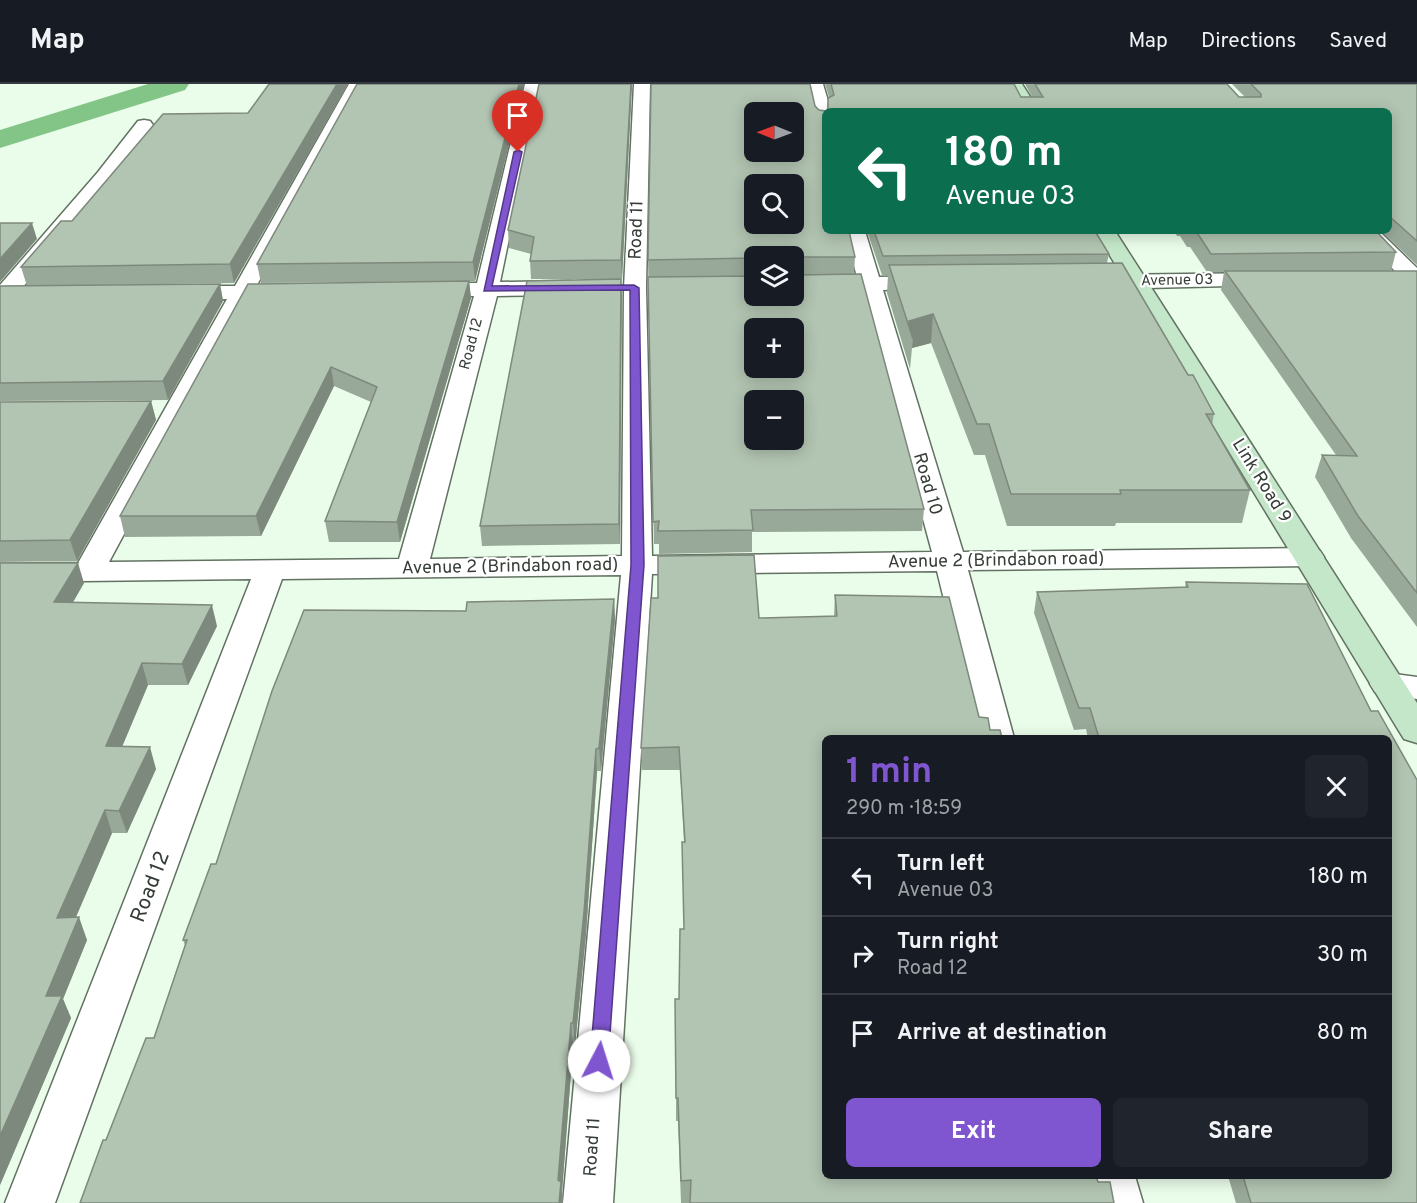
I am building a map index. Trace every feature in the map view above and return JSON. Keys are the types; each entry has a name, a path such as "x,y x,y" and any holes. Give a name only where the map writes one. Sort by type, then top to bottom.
{"main road":[{"path":"1014,84 1028,108"},
{"name":"Link Road 9","path":"1107,234 1309,557 1402,686 1417,731"}],"street":[{"path":"88,572 166,410 242,292 357,84"},
{"name":"Road 12","path":"412,568 487,289 533,84"},
{"name":"Road 11","path":"588,1203 637,565 634,288 642,84"},
{"path":"815,84 822,109"},
{"path":"2,295 105,176 144,125"},
{"name":"Road 10","path":"856,234 950,561 995,735"},
{"path":"1370,234 1416,280"},
{"path":"1380,279 1416,280"},
{"name":"Avenue 03","path":"1078,282 1287,280"},
{"path":"804,285 951,283"},
{"path":"405,290 589,288"},
{"path":"159,293 312,291"},
{"path":"2,295 28,294"},
{"name":"Avenue 2 (Brindabon road)","path":"0,573 1309,557"},
{"name":"Road 12","path":"30,1203 270,570"},
{"path":"1112,1179 1118,1203"}],"building":[{"path":"269,84 337,84 230,264 21,267 61,221 72,221 163,114 248,113"},
{"path":"357,84 519,84 473,262 257,264"},
{"path":"539,84 631,84 621,260 530,261 534,237 508,230"},
{"path":"651,84 810,84 815,106 822,110 822,234 850,234 855,257 804,257 804,246 744,246 744,258 648,260"},
{"path":"831,84 1014,84 1021,97 1043,97 1035,84 1227,84 1239,97 1261,97 1261,94 1251,84 1417,84 1417,241 1392,219 1392,108 828,108 828,98 834,95"},
{"path":"0,223 32,223 0,259"},
{"path":"875,234 1097,234 1109,254 883,256"},
{"path":"1198,234 1379,234 1396,252 1211,254"},
{"path":"1122,263 1188,375 1193,375 1214,414 1206,414 1250,490 1120,490 1121,494 1011,494 989,424 977,424 933,314 909,321 913,339 889,265"},
{"path":"1225,271 1417,271 1417,593 1358,516 1322,455 1357,456"},
{"path":"861,274 924,509 751,510 753,530 658,531 659,521 653,522 648,277 744,276 744,306 804,306 804,275"},
{"path":"621,279 619,524 480,526 527,281"},
{"path":"469,281 397,522 325,521 377,387 331,367 256,516 120,516 248,284"},
{"path":"220,284 163,381 0,383 0,286"},
{"path":"151,401 70,540 0,541 0,402"},
{"path":"754,555 759,618 837,616 835,595 949,597 979,717 988,718 990,730 1000,730 1001,735 822,735 822,1179 1097,1179 1098,1182 1110,1182 1114,1203 690,1203 691,1180 681,1181 678,1098 676,1098 675,999 679,999 680,929 684,929 682,842 685,842 679,747 641,748 651,598 658,598 658,556"},
{"path":"0,563 78,563 54,602 212,605 182,664 142,663 106,746 150,747 119,811 105,810 57,918 79,917 46,996 62,996 0,1136"},
{"path":"1186,582 1307,584 1371,711 1378,711 1392,735 1098,735 1090,708 1079,708 1037,592 1188,587"},
{"path":"614,599 599,748 596,749 584,912 573,1023 571,1023 558,1180 561,1182 559,1203 80,1203 103,1140 106,1140 146,1038 154,1038 187,940 183,940 211,864 216,864 272,691 304,610 466,611 467,602"},
{"path":"1392,736 1417,780 1417,1203 1251,1203 1244,1179 1392,1179"}],"waterway":[{"path":"0,139 176,84"}],"route":[{"path":"518,152 487,289 634,288 637,565 599,1061"}]}
